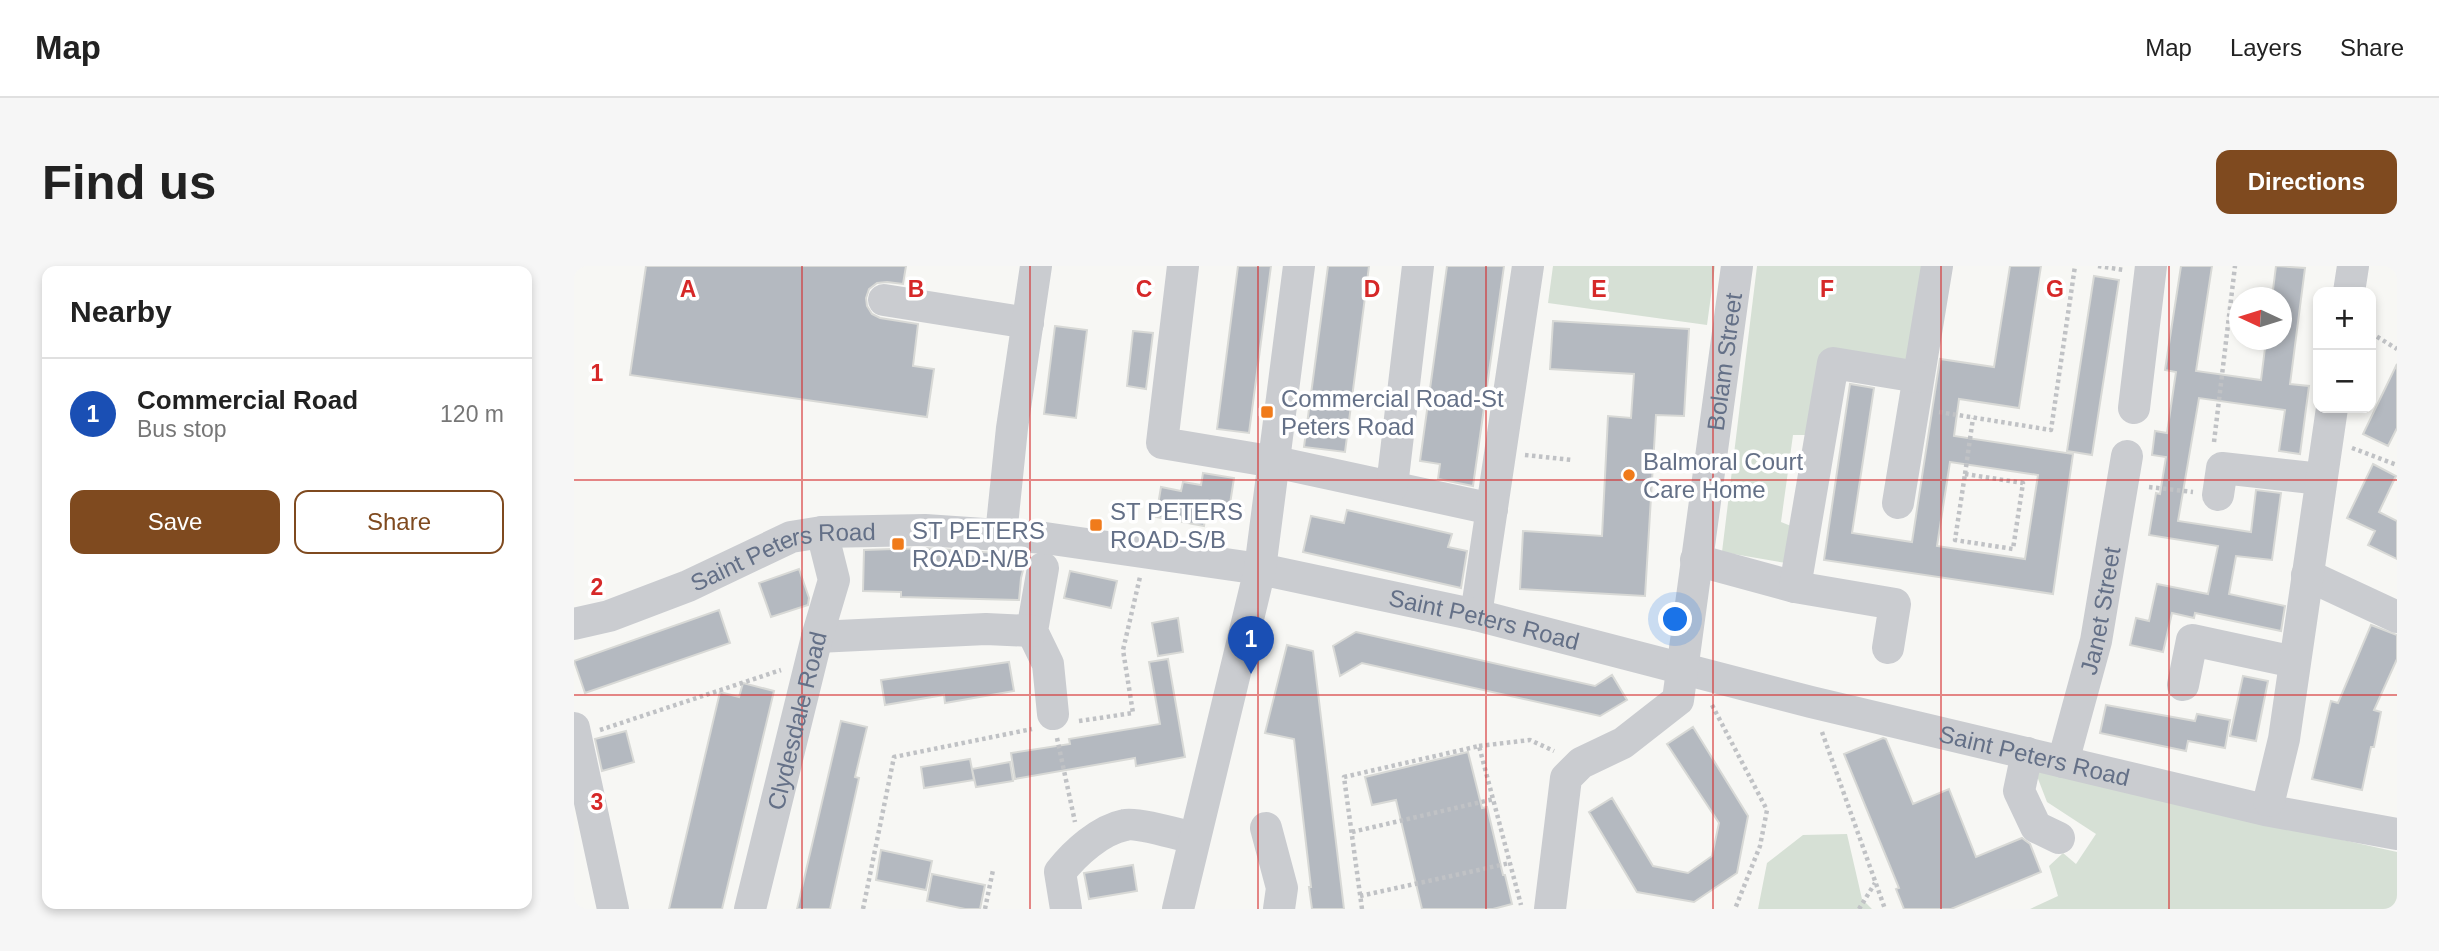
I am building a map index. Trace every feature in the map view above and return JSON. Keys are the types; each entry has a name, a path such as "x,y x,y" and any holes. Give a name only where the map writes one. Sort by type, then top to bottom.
{"street":[{"path":"1001,535 1012,428 1036,266"},
{"path":"1183,266 1162,443 1392,486 1492,509"},
{"path":"1178,909 1260,569 1299,266"},
{"path":"1392,486 1418,266"},
{"path":"1476,615 1528,266"},
{"name":"Bolam Street","path":"1678,700 1737,266"},
{"path":"1898,503 1937,266"},
{"path":"2134,408 2151,266"},
{"path":"2350,287 2353,266"},
{"path":"884,300 1028,323"},
{"path":"1796,587 1833,363 1919,377"},
{"path":"2269,801 2284,739 2331,413"},
{"name":"Janet Street","path":"2063,762 2096,641 2125,470"},
{"path":"2220,481 2321,479"},
{"name":"Saint Peters Road","path":"574,624 609,616 688,586 791,537 822,532 925,530 1045,538 1260,569 1476,615 1811,702 2063,762 2265,810 2397,834"},
{"name":"Clydesdale Road","path":"750,909 834,580 822,532"},
{"path":"1696,560 1796,587 1895,604 1888,648"},
{"path":"1043,568 1032,631 1048,664 1052,714"},
{"path":"2307,576 2397,617"},
{"path":"814,652 986,629 1032,631"},
{"path":"2183,685 2192,640 2294,662"},
{"path":"1550,909 1566,778 1581,763 1623,743 1678,700"},
{"path":"575,733 613,909"},
{"path":"2027,753 2019,792 2036,827 2059,838"},
{"path":"1066,909 1060,872 1081,850 1104,834 1127,824 1194,838"},
{"path":"1266,828 1282,888 1279,909"}],"path":[{"path":"1914,408 2051,429 2075,266"},
{"path":"2125,470 2220,481 2212,457 2235,266"},
{"path":"2376,336 2397,349"},
{"path":"1965,474 2023,483 2013,549 1955,540 1973,418"},
{"path":"2327,439 2397,465"},
{"path":"1523,455 1572,460"},
{"path":"575,733 793,666 814,652"},
{"path":"1678,700 1712,703 1767,810 1760,846 1735,909"},
{"path":"1811,702 1885,909"},
{"path":"1052,714 1081,850"},
{"path":"1362,909 1344,778 1479,746 1530,740 1581,763"},
{"path":"1479,746 1522,909"},
{"path":"863,909 894,757"},
{"path":"1352,832 1494,799"},
{"path":"1360,896 1510,863"},
{"path":"985,909 993,870"},
{"path":"1859,909 1875,882"}],"shaded area":[{"path":"1553,266 1715,266 1707,325 1548,303"},
{"path":"1757,266 1925,266 1908,370 1826,359 1812,435 1793,435 1781,522 1791,526 1786,563 1722,552"},
{"path":"2035,771 2397,852 2397,909 2030,909 2058,896 2049,866 2063,853 2076,864 2096,834 2047,802"},
{"path":"1847,834 1862,899 1872,909 1758,909 1767,863 1803,835"}],"building":[{"path":"646,266 906,266 903,284 877,283 869,289 867,306 872,314 880,318 918,324 913,366 934,369 927,417 630,375"},
{"path":"1238,266 1271,266 1249,433 1217,429"},
{"path":"1328,266 1369,266 1345,452 1304,447"},
{"path":"1447,266 1504,266 1473,486 1438,479 1440,464 1420,461"},
{"path":"2010,266 2041,266 2019,408 1959,399 1954,436 2073,454 2053,594 1824,560 1850,384 1874,388 1852,533 1912,542 1940,359 1994,367","holes":["1950,462 2038,475 2025,559 1937,546"]},
{"path":"2181,266 2212,266 2196,371 2261,380 2265,350 2292,350 2292,287 2273,287 2276,266 2305,268 2290,384 2309,386 2300,454 2279,451 2285,410 2199,398 2178,521 2251,532 2256,490 2281,493 2272,560 2236,556 2229,594 2285,606 2281,631 2195,613 2194,618 2172,613 2163,652 2130,645 2136,618 2149,621 2157,584 2208,594 2218,546 2149,535 2156,493 2160,494 2166,457 2152,455 2155,431 2167,433 2176,372 2165,370"},
{"path":"2094,276 2119,280 2092,455 2067,451"},
{"name":"Balmoral Court Care Home","path":"1553,321 1689,329 1684,416 1656,415 1645,596 1520,589 1523,531 1602,536 1608,416 1631,418 1634,374 1550,369"},
{"path":"1055,326 1087,330 1076,418 1044,414"},
{"path":"1133,331 1153,333 1146,389 1127,386"},
{"path":"2397,364 2397,428 2388,446 2363,434 2373,413 2376,413 2376,407"},
{"path":"2373,464 2396,476 2379,512 2397,521 2397,559 2368,545 2375,531 2347,518"},
{"path":"1203,473 1234,478 1228,517 1206,513 1204,526 1156,517 1161,487 1181,491 1183,482 1201,485"},
{"path":"1347,510 1452,534 1448,547 1467,551 1461,588 1303,552 1311,516 1344,523"},
{"path":"925,548 1027,555 1019,600 901,597 901,592 863,591 864,550"},
{"path":"799,569 809,598 808,605 771,617 759,583"},
{"path":"1070,571 1117,581 1111,608 1064,598"},
{"path":"719,610 730,643 585,693 574,661"},
{"path":"1178,618 1183,652 1158,656 1152,623"},
{"path":"2371,625 2397,635 2397,659 2374,710 2381,712 2362,790 2312,779 2331,701 2338,703"},
{"path":"1356,632 1595,686 1612,675 1627,700 1600,716 1362,663 1340,676 1333,646"},
{"path":"1287,645 1313,651 1344,909 1312,909 1294,739 1265,733"},
{"path":"1168,659 1185,757 1136,766 1135,758 1015,779 1011,753 1070,744 1069,739 1160,724 1149,662"},
{"path":"1009,662 1014,691 945,703 944,695 885,705 881,680"},
{"path":"2243,676 2268,681 2256,741 2230,736"},
{"path":"743,683 774,691 722,909 669,909 720,692 739,697"},
{"path":"2106,705 2195,721 2197,714 2230,720 2225,748 2188,741 2186,751 2100,733"},
{"path":"841,721 867,727 855,777 859,778 830,909 797,909"},
{"path":"1693,727 1748,816 1737,873 1694,902 1637,892 1589,812 1612,798 1653,866 1688,873 1712,856 1719,823 1667,744"},
{"path":"626,731 634,762 602,771 595,739"},
{"path":"1886,739 1913,804 1949,789 1976,857 2022,838 2030,844 2041,872 1951,909 1904,909 1896,889 1899,888 1844,754"},
{"path":"1468,752 1482,808 1487,807 1512,904 1493,909 1422,909 1396,800 1372,805 1365,777"},
{"path":"970,759 974,780 924,788 921,767"},
{"path":"1010,762 1013,781 976,787 972,769"},
{"path":"881,850 932,861 926,890 876,880"},
{"path":"1133,865 1137,891 1089,899 1084,873"},
{"path":"932,874 985,885 980,909 965,909 927,901"}],"place":[{"name":"Commercial Road-St Peters Road","path":"1267,412"},
{"name":"Balmoral Court Care Home","path":"1629,475"},
{"name":"ST PETERS ROAD-S/B","path":"1096,525"},
{"name":"ST PETERS ROAD-N/B","path":"898,544"},
{"name":"Commercial Road","path":"1251,674"}]}
